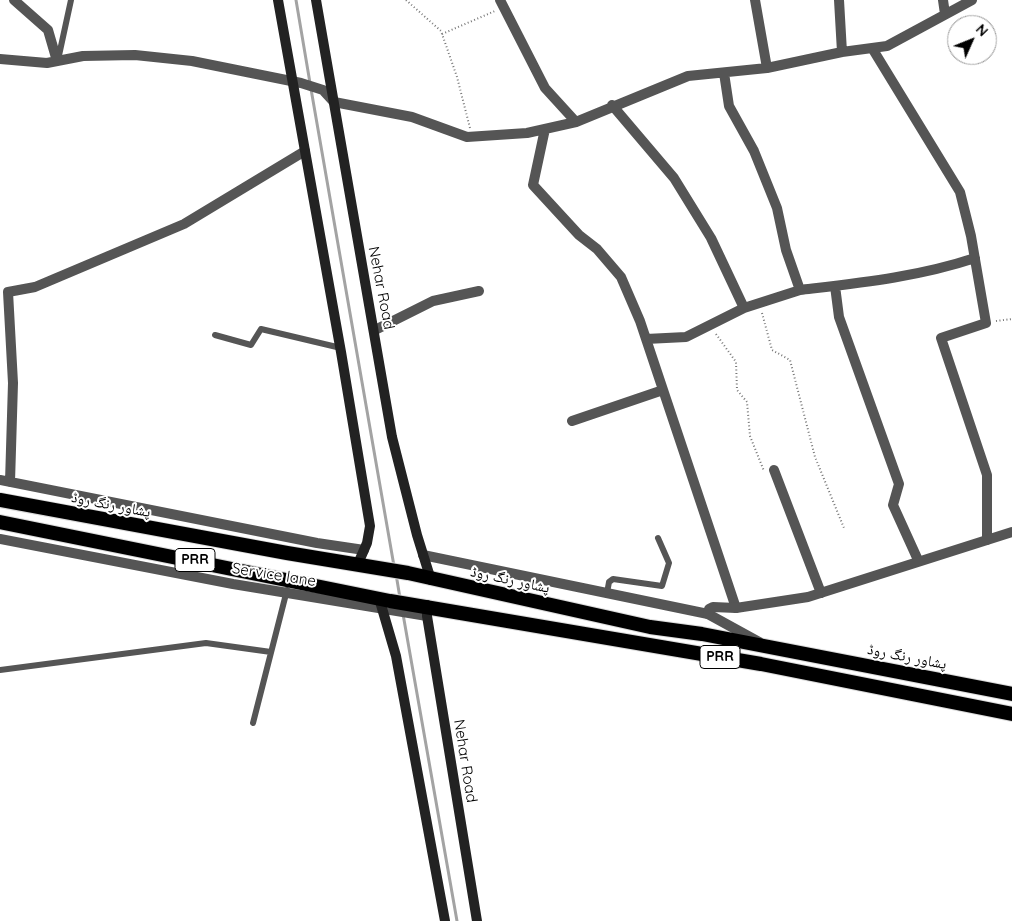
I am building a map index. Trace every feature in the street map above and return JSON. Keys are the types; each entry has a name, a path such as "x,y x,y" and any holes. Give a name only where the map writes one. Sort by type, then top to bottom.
{"highway":[{"name":"پشاور رنگ روڈ","path":"0,500 357,566 408,573 431,580 650,627 767,647 1012,694"},
{"name":"PRR","path":"0,522 288,586 870,686 1012,714"},
{"path":"870,686 877,682 878,674 874,668"},
{"path":"904,693 904,679 910,674"}],"main road":[{"path":"278,0 297,83 305,151 341,348 370,526 364,550 357,566"},
{"name":"Nehar Road","path":"316,0 359,257 374,330 392,437 431,580"},
{"path":"384,602 396,656 445,921"},
{"name":"Nehar Road","path":"423,608 477,921"}],"street":[{"path":"14,0 48,30 58,61"},
{"path":"755,0 768,68"},
{"path":"839,0 842,52"},
{"path":"943,0 946,14"},
{"path":"0,59 46,63 83,56 135,55 192,61 323,90 334,102 412,116 470,136 527,133 576,122 612,105 688,76 768,68 842,52 887,46 972,0"},
{"path":"502,3 545,88 576,122"},
{"path":"872,48 960,192 975,258 986,323 941,338 987,475 987,540"},
{"path":"724,73 729,106 754,151 777,208 786,250 800,290"},
{"path":"612,105 674,178 711,238 744,308"},
{"path":"545,129 533,185 579,235 597,249 621,277 646,339 736,608"},
{"path":"305,151 184,224 35,287 8,292 13,383 5,481 364,550"},
{"path":"646,339 686,336 744,308 800,290 876,282 943,268 975,258"},
{"path":"835,286 840,317 900,484 893,505 918,560"},
{"path":"374,330 433,301 479,292"},
{"path":"572,421 663,390"},
{"path":"774,470 820,593"},
{"path":"708,614 709,609 713,607 736,608 820,593 901,569 918,560 1012,532"},
{"name":"Service lane","path":"0,538 288,586"},
{"path":"423,555 708,614 767,647"}],"lane":[{"path":"58,61 71,0"},
{"path":"216,335 251,345 261,329 341,348"},
{"path":"607,593 610,582 613,579 662,586 669,563 658,538"},
{"path":"253,723 288,586"},
{"path":"0,670 206,643 271,652"}],"path":[{"path":"406,0 442,34 469,120 470,136"},
{"path":"442,34 502,3"},
{"path":"760,303 772,350 790,360 814,457 844,528"},
{"path":"986,323 1012,319"},
{"path":"712,325 722,344 736,362 737,390 748,402 750,436 756,457 765,474 774,470"}],"waterway":[{"path":"296,0 310,83"},
{"path":"311,89 394,566"},
{"path":"396,574 400,598"},
{"path":"403,614 457,921"}]}
